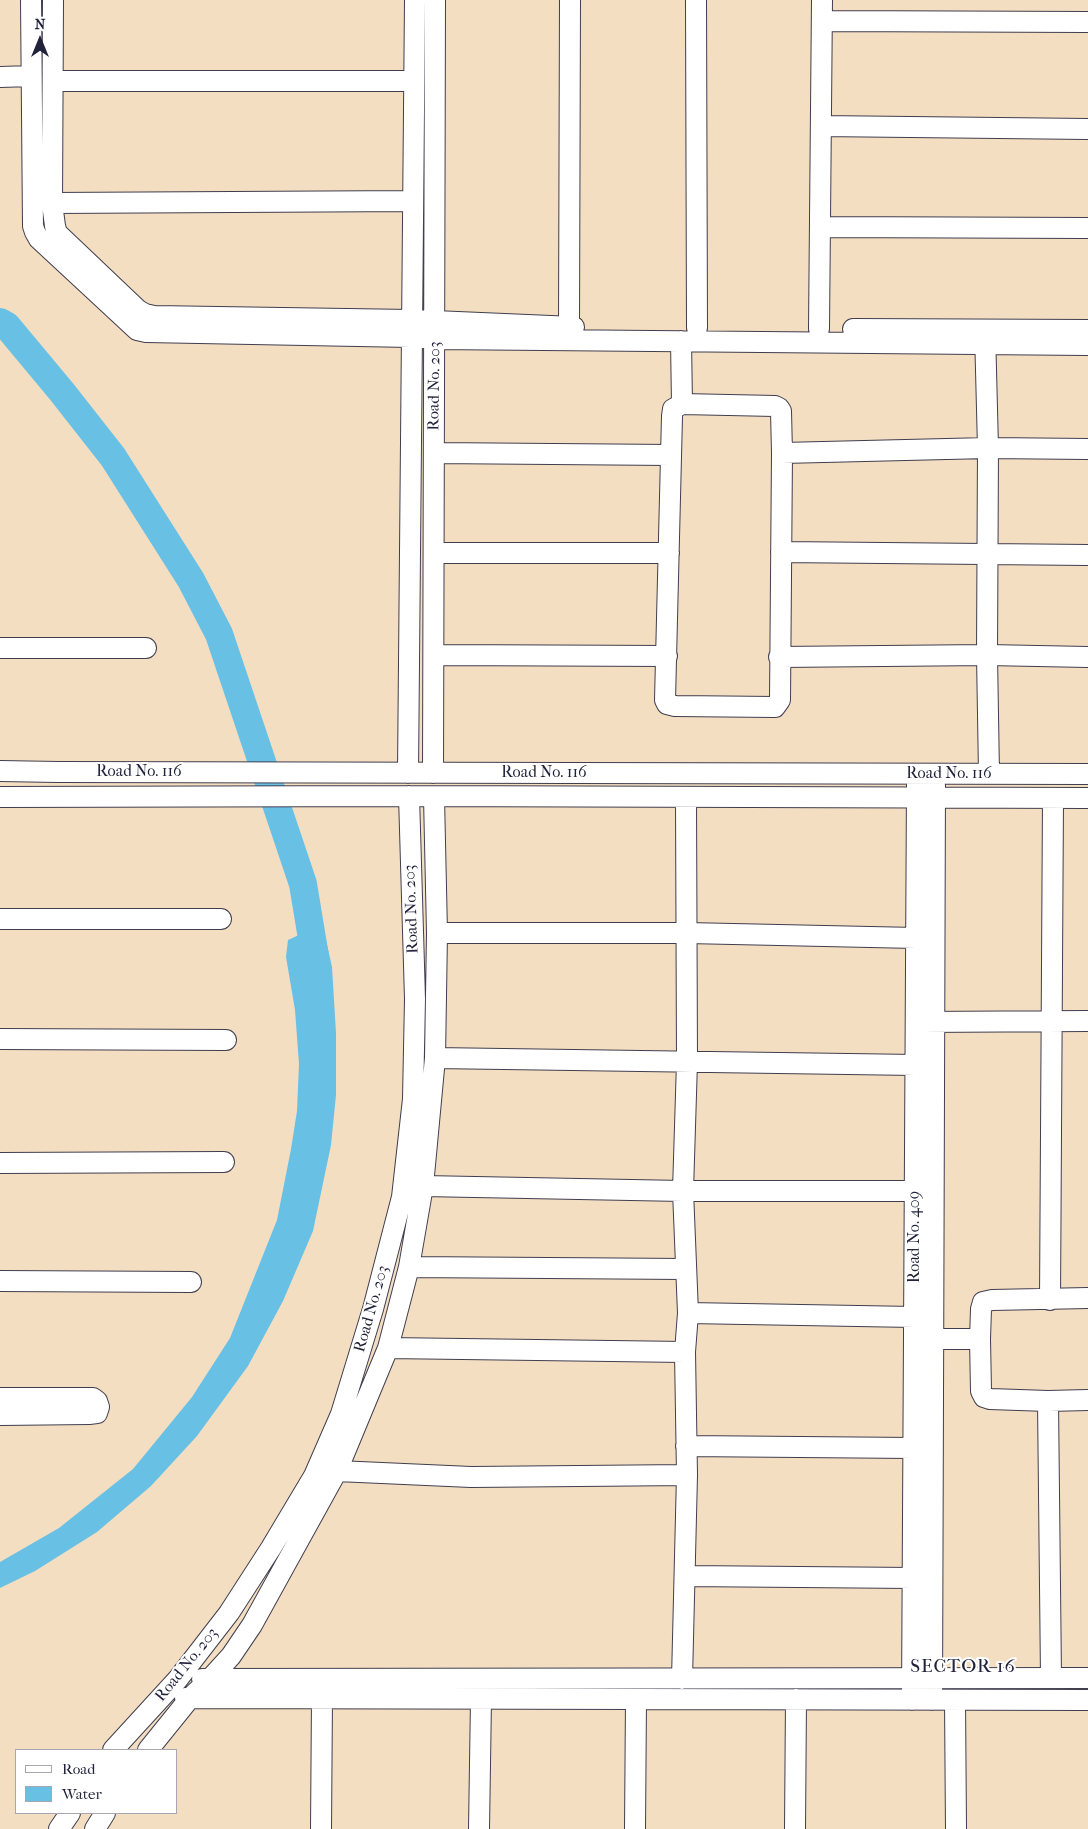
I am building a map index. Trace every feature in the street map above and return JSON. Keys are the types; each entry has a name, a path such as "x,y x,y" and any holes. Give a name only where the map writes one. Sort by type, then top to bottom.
{"street":[{"path":"31,0 33,226 39,239 137,330 146,332 411,329"},
{"path":"53,0 52,203 54,226 57,233 138,310 145,314 435,331 681,341 985,337 1088,330"},
{"name":"Road No. 203","path":"408,773 415,0"},
{"name":"Road No. 203","path":"433,773 435,0"},
{"path":"570,0 570,327"},
{"path":"696,0 697,328"},
{"path":"819,329 822,0"},
{"path":"822,22 1088,22"},
{"path":"0,77 31,76"},
{"path":"53,81 414,81"},
{"path":"820,126 1088,129"},
{"path":"52,203 413,201"},
{"path":"820,227 1088,228"},
{"path":"435,331 570,327 819,329 985,337 1088,345"},
{"path":"985,337 988,448 987,655 989,774"},
{"path":"681,341 682,404"},
{"path":"682,404 775,406 781,411 782,453 780,700 775,707 675,706 666,704 673,408 682,404"},
{"path":"782,453 988,448 1088,449"},
{"path":"434,453 671,455"},
{"path":"781,552 1088,555"},
{"path":"434,553 669,554"},
{"path":"0,648 146,648"},
{"path":"434,655 666,656"},
{"path":"779,658 987,655 1088,657"},
{"name":"Road No. 116","path":"0,771 1088,774"},
{"name":"Road No. 409","path":"926,773 925,1022 934,1339 932,1700"},
{"name":"Road No. 203","path":"114,1749 162,1698 229,1613 314,1476 341,1414 373,1309 402,1197 413,1100 415,999 409,796"},
{"name":"Road No. 116","path":"0,798 409,796 1088,798"},
{"name":"Road No. 203","path":"149,1749 190,1698 231,1656 243,1638 337,1471 388,1348 409,1268 423,1186 434,1058 437,932 434,797"},
{"path":"682,1679 687,1475 685,1352 688,1313 683,1191 687,1062 686,798"},
{"name":"Road No. 409","path":"912,1700 916,1065 925,1022 916,938 926,798"},
{"path":"1050,1300 1053,798"},
{"path":"0,919 221,919"},
{"path":"437,932 687,932 916,938"},
{"path":"925,1022 1088,1022"},
{"path":"0,1039 226,1040"},
{"path":"434,1058 916,1065"},
{"path":"0,1163 224,1162"},
{"path":"423,1186 683,1191 915,1191"},
{"path":"409,1268 686,1269"},
{"path":"0,1281 191,1282"},
{"path":"1088,1298 992,1300 983,1302 980,1339 981,1391 984,1397 990,1399 1048,1401 1088,1400"},
{"path":"688,1313 914,1317"},
{"path":"934,1339 980,1339"},
{"path":"388,1348 685,1352"},
{"path":"0,1398 93,1398 97,1401 99,1407 96,1413 89,1414 0,1415"},
{"path":"1048,1401 1051,1678"},
{"path":"686,1446 913,1448"},
{"path":"337,1471 471,1477 687,1475"},
{"path":"684,1576 912,1578"},
{"path":"243,1638 242,1653 247,1663 267,1679"},
{"path":"178,1679 1088,1678"},
{"path":"162,1698 1088,1700"},
{"path":"321,1829 322,1698"},
{"path":"479,1829 481,1699"},
{"path":"635,1829 636,1699"},
{"path":"795,1829 796,1700"},
{"path":"956,1700 956,1829"},
{"path":"59,1829 69,1814"},
{"path":"95,1829 104,1814"}],"water":[{"path":"301,934 326,940 332,967 336,1033 336,1095 331,1145 313,1231 283,1301 248,1366 197,1436 151,1486 97,1532 35,1571 0,1588 0,1562 59,1528 133,1469 192,1397 230,1338 277,1220 291,1149 297,1111 299,1064 295,1010 286,957 288,940"}],"waterway":[{"path":"0,322 7,326 113,457 191,580 219,634 303,884 318,975"}],"district":[{"name":"SECTOR 16","path":"963,1667"}]}
